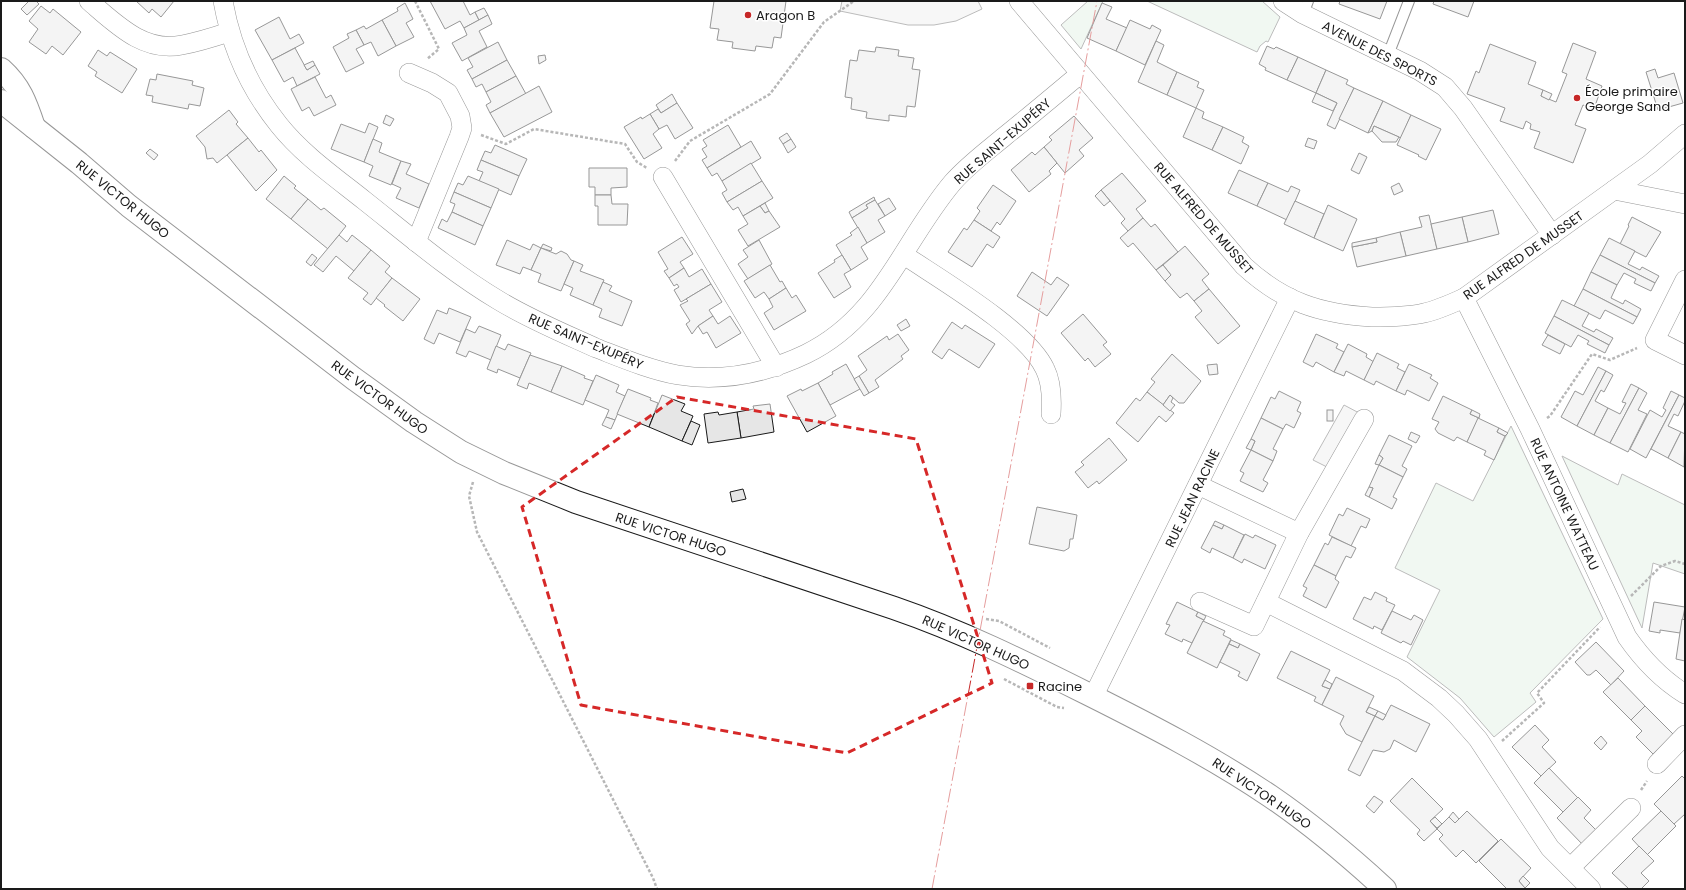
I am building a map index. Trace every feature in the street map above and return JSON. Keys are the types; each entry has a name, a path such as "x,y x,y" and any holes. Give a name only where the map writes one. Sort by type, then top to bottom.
{"main road":[{"path":"1,69 16,84 26,104 34,127"},
{"name":"RUE VICTOR HUGO","path":"1,102 34,127 129,206 378,397 478,462 534,486 583,504 922,617 988,645 1093,697 1204,755 1270,796 1331,842 1385,889"},
{"path":"1,120 129,206"}],"street":[{"path":"89,1 130,35 161,46 182,46 229,32"},
{"name":"RUE SAINT-EXUPÉRY","path":"223,1 229,32 236,51 255,90 287,135 298,146 416,242 458,274 502,303 532,319 622,358 654,369 678,375 706,377 746,374 776,367 809,353 847,328 869,305 904,255 932,211 962,173 1080,74"},
{"name":"RUE ALFRED DE MUSSET","path":"1019,1 1244,266 1266,285 1290,298 1323,311 1352,316 1402,316 1423,313 1444,307 1464,298 1614,190 1665,152 1685,134"},
{"name":"AVENUE DES SPORTS","path":"1283,1 1305,7 1388,55 1432,78 1445,87 1453,96 1552,235"},
{"path":"409,73 432,82 448,93 460,116 462,128 460,137 416,242"},
{"path":"663,177 776,367"},
{"path":"1614,190 1685,204"},
{"path":"904,255 995,317 1022,339 1045,368 1052,394 1052,414"},
{"path":"1685,280 1655,340 1685,355"},
{"name":"RUE JEAN RACINE","path":"1093,697 1290,298"},
{"name":"RUE ANTOINE WATTEAU","path":"1464,298 1530,429 1627,637 1646,662 1663,678 1685,694"},
{"path":"1200,602 1254,626 1299,534 1364,419"},
{"path":"1198,485 1299,534"},
{"path":"1266,602 1403,671 1422,684 1456,714 1488,753 1550,848 1591,889"},
{"path":"1657,764 1685,735"},
{"path":"1570,868 1631,808"}],"lane":[{"path":"1388,55 1409,1"}],"path":[{"path":"409,73 439,49 415,1"},
{"path":"462,128 506,144 534,129 624,144 636,162 663,177 690,141 770,94 824,22 854,1"},
{"path":"1530,429 1550,416 1592,354 1610,360 1655,340"},
{"path":"478,462 469,496 477,532 653,878 657,889"},
{"path":"1488,753 1544,703 1537,693 1615,611 1661,566 1675,561 1685,564"},
{"path":"1631,808 1657,764"}],"highlighted area":[{"path":"677,397 916,439 992,683 847,753 581,705 522,507"}],"green space":[{"path":"1088,1 1103,1 1081,49 1061,25"},
{"path":"1147,1 1262,1 1280,17 1268,42 1266,41 1260,46 1257,52"},
{"path":"1511,426 1603,619 1530,693 1536,702 1494,737 1460,698 1407,657 1440,590 1395,568 1436,483 1473,501"},
{"path":"1562,456 1618,485 1622,474 1685,505 1685,574 1653,563 1642,628"}],"shaded area":[{"path":"842,1 978,1 982,9 956,21 934,25 908,25 840,11"},
{"path":"1344,405 1361,414 1331,469 1313,460"}],"building":[{"path":"29,1 36,1 39,4 27,15 21,9"},
{"path":"136,1 174,1 161,17 152,9 149,13"},
{"path":"430,1 463,1 470,15 475,12 479,20 464,28 460,21 445,29"},
{"name":"Aragon B","path":"714,1 786,1 781,38 774,37 772,48 756,46 755,51 732,48 733,42 717,40 719,29 710,28"},
{"path":"1340,1 1387,1 1380,19 1339,4"},
{"path":"1434,1 1474,1 1468,17 1433,4"},
{"path":"405,3 413,19 406,23 414,37 396,46 382,20 398,11 397,8"},
{"path":"1102,3 1112,7 1106,19 1127,28 1116,51 1087,38"},
{"path":"41,6 50,13 53,9 81,32 63,55 52,46 46,54 29,42 38,29 29,21"},
{"path":"484,8 488,15 479,20 475,12"},
{"path":"488,15 492,24 479,31 487,47 462,61 452,43 467,35 464,28"},
{"path":"279,17 290,39 299,34 304,43 272,60 255,30"},
{"path":"382,20 396,46 378,56 371,42 364,45 356,30 364,26 366,29"},
{"path":"1130,20 1150,29 1152,25 1161,30 1145,65 1116,51"},
{"path":"356,30 364,45 356,49 364,63 346,72 333,47 349,38 347,34"},
{"path":"1156,41 1164,45 1157,62 1177,72 1167,95 1138,82"},
{"path":"498,42 507,60 472,79 467,70 473,67 468,58"},
{"path":"1573,43 1596,52 1586,79 1602,86 1594,109 1583,105 1575,125 1586,129 1573,163 1534,148 1540,132 1530,129 1531,124 1526,121 1523,129 1500,121 1505,108 1467,94 1476,71 1479,73 1490,44 1536,62 1528,84 1543,90 1541,96 1556,102 1567,74 1562,72"},
{"path":"1267,46 1274,49 1276,47 1298,57 1287,80 1265,70 1266,68 1259,64"},
{"path":"876,47 899,50 898,56 914,58 912,69 920,70 915,107 907,106 906,117 889,115 889,121 866,118 867,112 851,109 852,98 845,97 850,60 857,61 859,50 875,52"},
{"path":"295,48 307,70 315,65 320,74 297,86 293,77 284,82 272,60"},
{"path":"98,50 107,56 110,52 137,69 122,93 95,76 97,72 88,66"},
{"path":"545,55 546,60 539,64 538,56"},
{"path":"1298,57 1326,70 1316,93 1287,80"},
{"path":"507,60 516,76 486,92 482,84 476,87 472,79"},
{"path":"313,61 315,65 307,70 304,65"},
{"path":"1655,69 1658,78 1674,73 1683,103 1658,110 1646,72"},
{"path":"1326,70 1348,80 1346,84 1354,88 1335,129 1327,125 1337,103 1316,93"},
{"path":"1177,72 1199,82 1197,87 1204,90 1196,108 1167,95"},
{"path":"157,74 193,81 192,85 204,88 200,106 189,104 188,109 152,102 153,96 146,95 150,79 156,80"},
{"path":"516,76 526,94 490,113 486,105 491,102 486,92"},
{"path":"315,77 326,98 331,95 336,105 314,116 309,107 302,111 291,89"},
{"path":"539,86 552,112 504,137 490,113"},
{"path":"1354,88 1383,101 1368,133 1339,119"},
{"path":"1543,90 1552,94 1549,100 1541,96"},
{"path":"1316,93 1337,103 1333,111 1312,102"},
{"path":"672,94 677,103 661,113 656,105"},
{"path":"1383,101 1411,115 1401,138 1374,126 1372,131 1368,133"},
{"path":"677,103 693,128 675,139 667,125 659,129 650,114 658,109 661,113"},
{"path":"1196,108 1204,112 1202,118 1223,127 1212,150 1183,137"},
{"path":"229,110 238,122 236,124 248,138 217,163 213,158 207,159 205,147 196,136"},
{"path":"650,114 659,129 653,134 662,148 644,159 624,127 641,117 642,119"},
{"path":"386,115 394,119 390,126 383,123"},
{"path":"1411,115 1441,129 1426,160 1418,156 1419,155 1397,145"},
{"path":"1074,116 1093,138 1079,150 1084,156 1065,173 1044,147 1052,140 1049,137"},
{"path":"369,123 378,127 364,162 331,149 341,124 365,133"},
{"path":"728,125 741,147 707,168 702,160 707,157 702,149 707,146 703,140"},
{"path":"1374,126 1399,137 1396,142 1382,142 1372,131"},
{"path":"1223,127 1244,137 1242,142 1249,146 1241,164 1212,150"},
{"path":"787,133 791,139 783,144 779,138"},
{"path":"248,138 259,152 261,150 277,170 256,191 227,155"},
{"path":"1308,138 1317,141 1314,149 1305,146"},
{"path":"373,139 382,143 379,152 401,161 391,185 369,176 373,166 364,162"},
{"path":"791,139 796,147 788,153 783,144"},
{"path":"751,141 761,158 722,181 717,173 712,176 707,168"},
{"path":"495,145 527,159 519,176 481,160 485,151 491,153"},
{"path":"1044,147 1057,163 1049,171 1051,174 1029,192 1011,170 1032,152 1035,155"},
{"path":"150,149 158,155 154,160 146,153"},
{"path":"1359,153 1367,157 1359,174 1351,170"},
{"path":"481,160 519,176 511,195 479,181 483,172 477,170"},
{"path":"401,161 411,164 406,174 429,184 419,208 396,198 401,188 392,184"},
{"path":"751,163 762,181 727,202 722,193 727,190 722,181"},
{"path":"589,168 627,168 627,187 611,188 611,195 595,195 595,187 589,187"},
{"path":"1239,170 1268,183 1257,206 1228,193"},
{"path":"1122,173 1146,201 1136,209 1143,218 1128,231 1121,223 1125,219 1101,190"},
{"path":"284,176 296,186 294,188 308,199 291,219 266,199"},
{"path":"468,176 499,189 491,208 454,192 458,183 463,185"},
{"path":"762,181 773,198 743,216 738,207 733,210 727,202"},
{"path":"1268,183 1288,192 1291,186 1300,190 1287,220 1257,206"},
{"path":"1399,183 1403,191 1394,195 1391,187"},
{"path":"993,185 1016,201 1000,225 997,222 991,231 974,220 980,211 977,208"},
{"path":"1101,190 1110,201 1104,206 1095,196"},
{"path":"454,192 491,208 483,226 452,212 455,204 450,202"},
{"path":"595,195 611,195 612,204 628,204 627,225 598,225 598,206 595,206"},
{"path":"874,197 875,200 866,205 868,208 852,218 849,212"},
{"path":"889,198 896,209 885,216 878,204"},
{"path":"308,199 321,210 324,208 346,226 328,249 291,219"},
{"path":"875,200 885,216 878,220 885,232 867,243 852,218 868,208 866,205"},
{"path":"1295,201 1324,214 1314,238 1284,224"},
{"path":"765,203 769,211 765,213 760,206"},
{"path":"1328,205 1357,219 1343,251 1314,238"},
{"path":"760,206 765,213 769,211 780,227 748,246 738,230 748,224 743,216"},
{"path":"1493,210 1499,234 1468,242 1462,217"},
{"path":"452,212 483,226 475,245 438,228 442,219 447,222"},
{"path":"1429,215 1437,249 1406,256 1400,232 1422,227 1419,217"},
{"path":"1462,217 1468,242 1437,249 1431,224"},
{"path":"1632,217 1661,232 1646,257 1620,244"},
{"path":"1143,218 1151,227 1155,224 1178,252 1156,270 1133,243 1128,247 1120,238"},
{"path":"974,220 1000,237 993,248 987,244 972,267 948,252 964,228 967,230"},
{"path":"858,227 867,243 861,247 868,259 851,270 836,245 852,235 850,233"},
{"path":"1400,232 1406,256 1357,267 1352,247 1377,242 1376,238"},
{"path":"339,235 347,242 352,235 371,250 354,271 336,256 323,272 314,265"},
{"path":"682,237 693,254 680,262 684,268 669,278 664,271 668,269 658,252"},
{"path":"1376,238 1377,242 1352,247 1352,243"},
{"path":"1609,238 1635,251 1628,264 1640,270 1642,267 1659,276 1655,283 1600,255"},
{"path":"507,240 530,250 533,244 541,248 531,270 523,267 520,274 496,265"},
{"path":"759,240 772,264 748,279 738,264 748,257 743,250"},
{"path":"543,244 552,248 551,251 541,248"},
{"path":"1185,246 1209,274 1202,280 1209,289 1194,301 1187,293 1180,298 1165,281 1171,275 1163,265"},
{"path":"541,248 556,254 561,251 567,254 571,260 574,261 561,291 538,282 541,274 531,270"},
{"path":"371,250 390,266 385,272 392,278 371,305 363,299 368,293 348,278"},
{"path":"312,254 317,258 311,266 306,262"},
{"path":"842,255 851,270 844,274 851,287 834,298 818,273 835,262 834,260"},
{"path":"1600,255 1655,283 1651,291 1634,283 1636,279 1624,273 1617,285 1591,272"},
{"path":"574,261 583,265 580,271 604,280 593,305 570,295 573,288 564,284"},
{"path":"770,265 780,282 782,281 786,288 769,299 764,292 755,298 744,281"},
{"path":"1163,265 1171,275 1165,281 1156,270"},
{"path":"684,268 689,277 702,269 711,284 681,302 674,290 679,287 677,284 674,286 669,278"},
{"path":"1032,272 1051,285 1057,277 1069,285 1047,316 1017,296"},
{"path":"1591,272 1617,285 1611,298 1623,304 1625,300 1641,309 1637,317 1583,289"},
{"path":"392,278 420,299 403,321 376,298"},
{"path":"603,282 612,286 609,291 632,301 622,326 599,317 602,309 593,305"},
{"path":"711,284 722,302 709,310 713,316 698,326 692,334 686,324 690,321 680,305 688,301 686,299"},
{"path":"786,288 792,298 796,295 806,311 774,330 764,313 773,307 769,299"},
{"path":"1209,289 1240,326 1218,344 1195,317 1202,311 1194,301"},
{"path":"1583,289 1637,317 1633,324 1605,310 1600,319 1574,306"},
{"path":"1562,300 1589,313 1582,326 1594,332 1596,329 1613,338 1609,345 1554,316"},
{"path":"449,308 471,317 460,342 439,333 434,344 424,339 437,310 447,314"},
{"path":"1083,314 1107,342 1103,345 1111,354 1095,367 1088,358 1085,361 1061,333"},
{"path":"713,316 718,324 730,316 741,333 716,348 707,332 703,334 698,326"},
{"path":"1554,316 1609,345 1605,353 1587,344 1589,341 1578,335 1571,347 1545,333"},
{"path":"906,319 910,326 901,331 897,325"},
{"path":"952,322 962,329 965,325 995,344 979,368 949,349 942,359 932,352"},
{"path":"479,326 501,335 491,360 469,351 466,357 456,353 466,329 475,333"},
{"path":"898,334 909,350 901,356 903,359 875,380 879,387 869,393 859,376 867,370 858,356 887,336 889,340"},
{"path":"1316,334 1338,344 1336,348 1344,352 1334,372 1316,362 1313,367 1303,362"},
{"path":"1548,335 1565,344 1560,354 1542,345"},
{"path":"508,344 531,353 520,378 498,369 497,373 487,369 496,346 505,350"},
{"path":"1348,344 1367,354 1366,357 1374,362 1364,380 1346,371 1344,376 1334,372"},
{"path":"1377,353 1399,364 1397,368 1405,372 1396,391 1376,381 1374,385 1364,380"},
{"path":"1172,354 1201,381 1184,403 1179,403 1170,395 1163,405 1147,392 1155,382 1151,379"},
{"path":"530,355 562,366 551,392 529,383 527,389 517,385"},
{"path":"846,364 860,389 830,405 818,383 833,374 832,372"},
{"path":"1217,364 1218,374 1209,375 1207,365"},
{"path":"1409,364 1432,375 1430,378 1438,383 1429,401 1407,390 1405,395 1396,391"},
{"path":"562,366 585,376 584,378 593,381 583,405 551,392"},
{"path":"1598,367 1606,371 1577,426 1561,417 1575,391 1583,395"},
{"path":"1606,371 1613,375 1604,392 1601,390 1595,401 1608,408 1594,435 1577,426"},
{"path":"596,375 619,385 616,392 625,396 615,420 606,417 609,410 585,400"},
{"path":"859,376 869,393 864,396 854,379"},
{"path":"818,383 836,416 807,432 787,396"},
{"path":"1631,384 1639,388 1610,443 1594,435 1608,408 1620,414 1626,403 1622,402"},
{"path":"1639,388 1647,393 1638,410 1647,414 1628,452 1610,443"},
{"path":"628,389 651,398 650,400 658,403 649,427 617,414"},
{"path":"1279,391 1301,402 1297,411 1301,413 1294,428 1286,424 1283,429 1261,418 1271,397 1275,399"},
{"path":"1671,391 1679,395 1646,458 1630,449 1650,410 1662,417 1666,410 1663,408"},
{"path":"1147,392 1174,413 1166,422 1159,416 1138,442 1116,423 1136,398 1140,401"},
{"path":"662,395 685,404 681,411 693,416 682,441 649,427"},
{"path":"1170,395 1173,398 1171,402 1175,405 1170,411 1163,405"},
{"path":"1679,395 1685,398 1685,401 1678,416 1674,414 1668,426 1681,432 1668,458 1651,449"},
{"path":"1443,396 1472,410 1470,414 1479,418 1467,442 1457,437 1454,441 1438,433 1435,429 1439,422 1432,419"},
{"path":"770,404 774,432 741,438 737,412 754,409 753,406"},
{"path":"1327,410 1333,410 1333,421 1327,421"},
{"path":"1472,410 1480,414 1479,418 1470,414"},
{"path":"718,412 719,415 737,412 741,438 708,443 704,414"},
{"path":"606,417 615,420 611,429 602,425"},
{"path":"1261,418 1283,429 1273,449 1277,451 1273,461 1251,450 1255,441 1251,439"},
{"path":"1478,418 1499,428 1497,432 1505,436 1494,460 1484,455 1486,451 1467,442"},
{"path":"691,421 700,425 692,445 682,441"},
{"path":"1499,428 1508,433 1505,436 1497,432"},
{"path":"1411,432 1420,436 1416,443 1408,439"},
{"path":"1681,432 1685,434 1684,467 1668,458"},
{"path":"1389,435 1412,446 1402,466 1407,469 1403,477 1379,465 1383,458 1379,455"},
{"path":"1109,438 1127,460 1099,484 1097,481 1088,488 1075,472 1084,465 1081,462"},
{"path":"1251,439 1255,441 1251,450 1246,448"},
{"path":"1251,450 1273,461 1263,480 1268,483 1263,492 1240,481 1244,473 1240,471"},
{"path":"1379,455 1383,458 1379,465 1375,464"},
{"path":"1379,465 1403,477 1393,497 1397,499 1392,509 1369,497 1373,488 1369,487"},
{"path":"1369,487 1373,488 1369,497 1365,495"},
{"path":"743,489 746,499 732,502 730,492"},
{"path":"1037,507 1077,515 1073,539 1070,539 1069,548 1064,551 1029,544"},
{"path":"1347,508 1370,519 1366,528 1361,526 1351,546 1329,535 1339,514 1343,516"},
{"path":"1215,521 1224,525 1222,529 1213,525"},
{"path":"1213,525 1222,529 1224,525 1244,535 1233,558 1212,548 1210,553 1201,548"},
{"path":"1245,534 1253,538 1255,535 1276,545 1265,569 1244,559 1242,563 1233,558"},
{"path":"1332,537 1356,548 1351,558 1346,556 1336,576 1314,565 1325,543 1328,545"},
{"path":"1314,565 1336,576 1335,579 1339,582 1326,608 1303,596 1307,588 1303,586"},
{"path":"1375,592 1387,598 1386,601 1395,605 1382,630 1374,626 1373,629 1353,619 1364,597 1371,600"},
{"path":"1177,602 1198,612 1196,616 1204,620 1192,643 1183,639 1182,642 1165,634 1170,625 1166,624"},
{"path":"1654,602 1685,607 1680,633 1660,630 1660,633 1649,631"},
{"path":"1392,611 1411,620 1414,615 1423,620 1411,645 1403,641 1401,643 1381,633"},
{"path":"1198,612 1206,616 1204,620 1196,616"},
{"path":"1682,619 1685,620 1685,661 1676,659"},
{"path":"1203,621 1225,631 1223,635 1231,639 1217,668 1187,653"},
{"path":"1231,640 1240,644 1238,648 1229,644"},
{"path":"1596,642 1624,671 1611,685 1596,670 1590,675 1587,675 1575,662"},
{"path":"1229,644 1238,648 1240,644 1260,654 1247,681 1238,676 1240,672 1220,662"},
{"path":"1291,651 1330,670 1322,686 1330,689 1322,705 1314,701 1316,697 1277,678"},
{"path":"1336,677 1374,696 1366,712 1375,716 1362,742 1346,734 1340,724 1344,716 1322,705"},
{"path":"1618,678 1645,706 1631,720 1603,692"},
{"path":"1325,680 1332,684 1330,689 1322,686"},
{"path":"1391,705 1430,724 1416,752 1394,740 1390,749 1384,752 1373,750 1360,776 1348,770 1375,716 1383,720"},
{"path":"1645,706 1673,734 1653,754 1636,737 1642,731 1631,720"},
{"path":"1369,707 1378,711 1375,716 1366,712"},
{"path":"1378,711 1386,715 1383,720 1375,716"},
{"path":"1535,725 1549,740 1542,747 1556,762 1541,776 1512,747"},
{"path":"1601,736 1607,743 1601,750 1594,743"},
{"path":"1549,768 1578,798 1563,812 1534,783"},
{"path":"1682,776 1685,779 1685,814 1674,824 1654,804"},
{"path":"1412,778 1443,809 1430,821 1437,829 1424,841 1417,834 1420,830 1390,801"},
{"path":"1374,796 1383,802 1374,813 1366,806"},
{"path":"1578,797 1591,810 1584,818 1598,832 1584,846 1557,818"},
{"path":"1467,811 1498,841 1476,863 1463,850 1456,857 1439,839 1443,835 1437,829 1449,817 1455,823"},
{"path":"1661,811 1676,826 1647,855 1632,839"},
{"path":"1453,812 1459,819 1455,823 1449,817"},
{"path":"1435,817 1442,824 1437,828 1430,821"},
{"path":"1501,839 1531,868 1519,881 1525,888 1524,889 1507,889 1479,861"},
{"path":"1639,846 1654,861 1641,873 1649,881 1641,889 1629,889 1612,873"},
{"path":"1523,876 1530,883 1525,888 1519,881"}],"power":[{"path":"932,889 1097,1"}],"place":[{"name":"Aragon B","path":"748,15"},
{"name":"École primaire George Sand","path":"1577,98"},
{"name":"Racine","path":"1030,686"}]}
